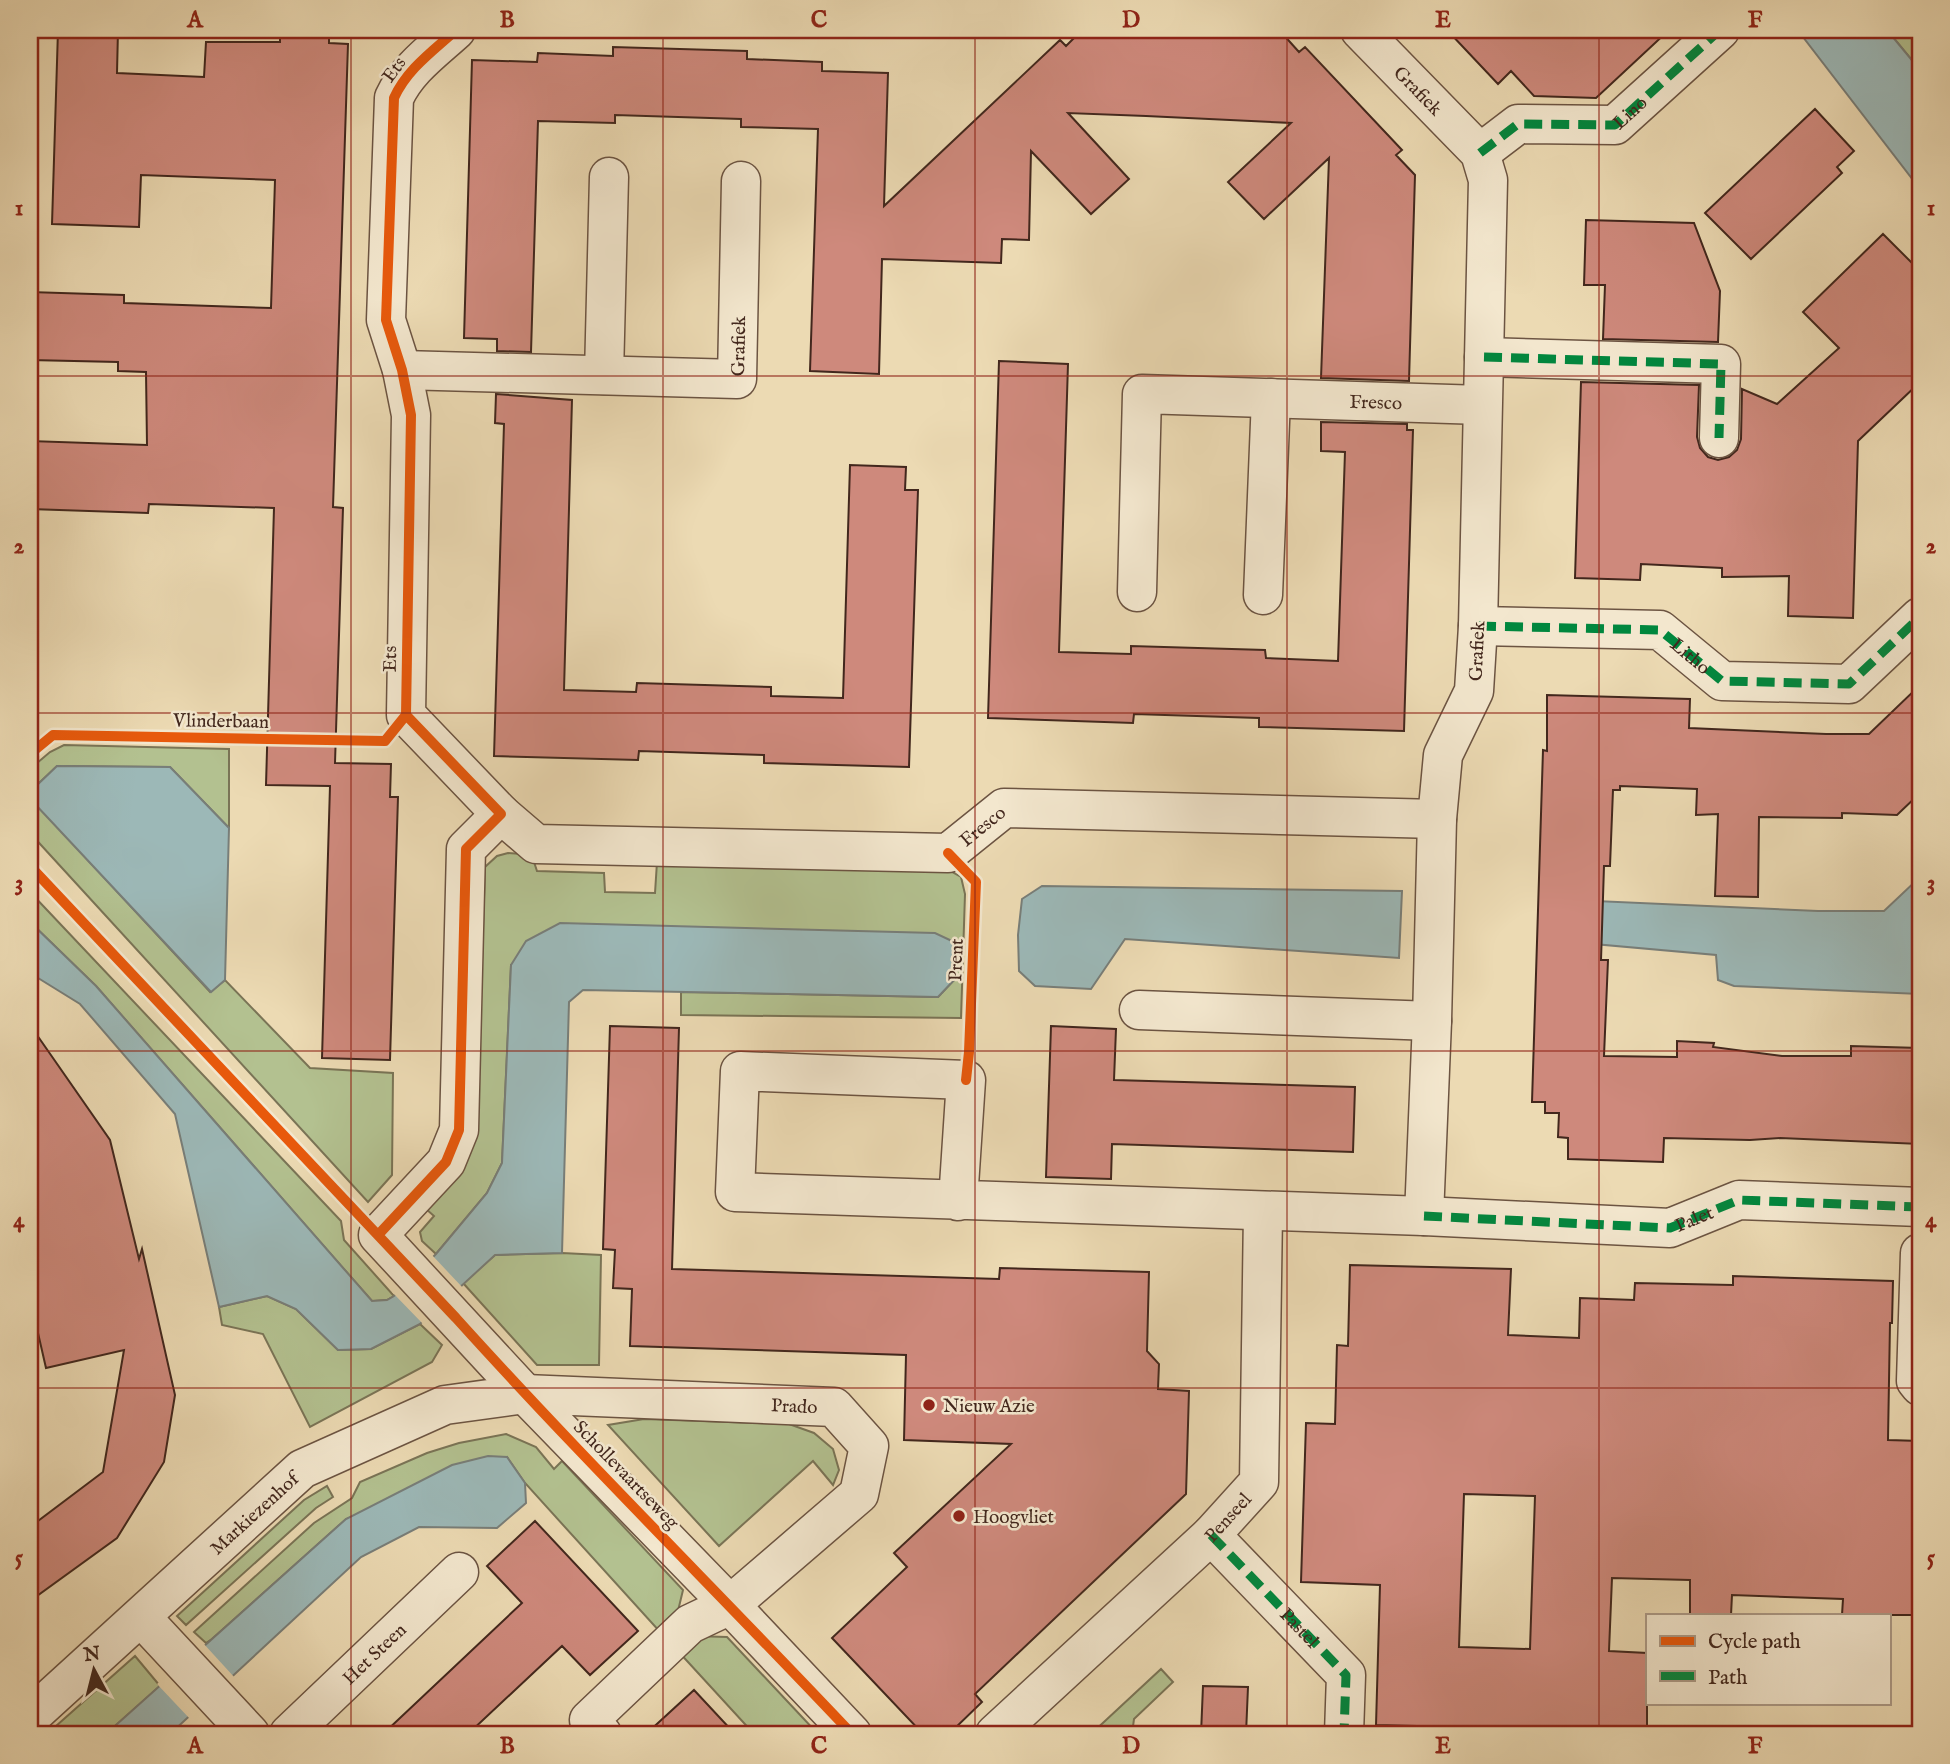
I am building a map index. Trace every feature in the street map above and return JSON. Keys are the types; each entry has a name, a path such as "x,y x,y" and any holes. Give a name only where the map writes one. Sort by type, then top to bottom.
{"street":[{"name":"Ets","path":"456,30 411,70 394,98 386,320 402,370 411,415 406,715 501,814"},
{"name":"Grafiek","path":"1360,30 1480,153 1488,180 1478,626 1474,691 1443,755 1437,820 1424,1216"},
{"name":"Lino","path":"1480,153 1518,124 1615,125 1720,30"},
{"path":"604,375 609,177"},
{"name":"Grafiek","path":"402,370 737,379 741,181"},
{"path":"1484,357 1721,363 1719,438"},
{"name":"Fresco","path":"1137,592 1142,394 1482,405"},
{"path":"1263,595 1271,398"},
{"name":"Litho","path":"1478,626 1660,631 1722,681 1849,684 1920,617"},
{"name":"Fresco","path":"501,814 536,844 948,853 1004,808 1437,820"},
{"name":"Schollevaartseweg","path":"501,814 466,849 459,1130 446,1162 378,1236 525,1394 852,1734"},
{"path":"1139,1010 1432,1021"},
{"path":"958,1201 966,1080 740,1071 735,1192 958,1201 1263,1212 1424,1216"},
{"name":"Palet","path":"1424,1216 1670,1228 1740,1200 1920,1207"},
{"name":"Penseel","path":"995,1734 1212,1535 1259,1482 1263,1212"},
{"path":"1920,1253 1916,1381 1920,1386"},
{"name":"Prado","path":"525,1394 834,1407 869,1446 859,1494 730,1605"},
{"name":"Markiezenhof","path":"30,1717 302,1469 445,1405 525,1394"},
{"name":"Pastel","path":"1212,1535 1346,1675 1344,1734"},
{"name":"Het Steen","path":"289,1734 459,1572"},
{"path":"602,1734 589,1720 690,1624 730,1605"},
{"path":"141,1618 237,1721"}],"green space":[{"path":"1887,30 1920,30 1920,70"},
{"path":"64,745 229,749 229,828 170,767 57,766 34,788 35,803 210,992 225,980 310,1068 393,1073 392,1175 368,1202 30,833 30,769 50,752"},
{"path":"508,853 522,854 533,859 537,871 604,873 605,892 655,893 657,862 952,872 961,877 965,894 961,1018 681,1015 681,992 938,997 954,980 954,942 511,965 502,1163 487,1193 436,1254 422,1241 420,1232 434,1216 425,1208 477,1118 485,867 497,856"},
{"path":"30,892 341,1221 344,1240 394,1296 387,1300 372,1301 96,986 30,922"},
{"path":"495,1255 601,1255 599,1365 537,1365 463,1283"},
{"path":"267,1296 296,1309 338,1350 371,1349 420,1324 442,1345 432,1362 310,1427 263,1334 222,1325 219,1307"},
{"path":"644,1419 789,1424 814,1433 833,1449 839,1470 833,1485 813,1461 719,1546 608,1425"},
{"path":"506,1434 536,1447 554,1469 562,1461 683,1590 677,1615 661,1633 525,1483 507,1457 346,1519 212,1639 206,1643 194,1632 314,1523 352,1498 360,1482 427,1453 459,1443"},
{"path":"327,1486 333,1497 316,1508 186,1625 177,1616 304,1500"},
{"path":"693,1636 727,1637 818,1734 754,1734 677,1650"},
{"path":"135,1656 160,1686 106,1734 47,1734"},
{"path":"1161,1669 1173,1682 1134,1719 1132,1734 1091,1734"}],"water":[{"path":"1800,30 1887,30 1920,70 1920,189 1803,37"},
{"path":"57,766 170,767 229,828 225,980 211,992 34,803 34,788"},
{"path":"1920,877 1920,994 1734,986 1718,980 1716,955 1594,944 1596,901 1818,911 1884,911"},
{"path":"1042,886 1402,891 1399,958 1125,939 1091,989 1035,986 1019,971 1018,935 1022,899"},
{"path":"30,922 96,986 372,1301 387,1300 394,1296 436,1254 487,1193 502,1163 511,965 526,941 560,923 935,933 954,942 954,980 938,997 583,990 569,1002 562,1253 495,1255 420,1324 371,1349 338,1350 296,1309 267,1296 219,1307 175,1114 80,1004 30,973"},
{"path":"488,1456 507,1457 525,1483 526,1503 497,1528 419,1527 361,1557 170,1734 106,1734 346,1519 452,1465"}],"pier":[{"path":"431,1254 463,1288 424,1325 392,1292"},
{"path":"203,1643 235,1678 190,1719 157,1684"}],"building":[{"path":"58,30 118,30 117,73 204,77 206,42 280,42 280,30 329,30 329,43 348,44 333,507 343,508 335,763 391,764 390,797 398,797 390,1060 322,1058 330,786 266,785 274,508 149,504 148,513 30,509 30,441 147,445 146,372 118,371 118,362 30,360 30,292 124,295 124,303 271,308 275,180 141,175 139,227 52,224"},
{"path":"1082,30 1281,32 1299,52 1305,47 1402,150 1396,155 1415,175 1409,381 1321,378 1329,158 1264,219 1228,182 1291,123 1146,116 1068,113 1129,179 1091,214 1031,151 1029,240 1002,239 1001,263 882,259 879,374 810,371 818,129 741,127 741,119 615,115 615,123 538,121 531,352 497,351 497,339 464,338 472,60 537,62 538,53 613,56 613,47 747,51 747,59 822,62 822,71 888,73 884,206 1060,40 1066,46"},
{"path":"1447,30 1669,30 1596,98 1534,96 1511,71 1498,84"},
{"path":"1815,109 1854,151 1837,167 1842,173 1751,259 1705,213"},
{"path":"1586,220 1694,223 1720,291 1718,342 1603,339 1605,285 1584,285"},
{"path":"1883,234 1920,271 1920,382 1858,441 1853,618 1788,616 1789,576 1722,577 1722,568 1641,564 1640,580 1575,578 1581,382 1699,385 1697,437 1700,448 1708,457 1718,460 1729,457 1737,450 1741,439 1742,389 1777,404 1839,348 1803,312"},
{"path":"999,361 1068,364 1059,652 1131,654 1131,646 1265,650 1266,658 1338,661 1345,452 1321,451 1321,422 1407,424 1407,430 1413,430 1404,731 1259,727 1259,718 1134,714 1133,723 988,718"},
{"path":"496,394 572,400 564,690 636,692 637,683 771,687 771,696 843,698 850,465 906,467 905,490 918,490 909,767 764,763 764,755 639,751 638,760 494,756 504,424 495,423"},
{"path":"1920,685 1920,793 1897,815 1842,813 1842,818 1759,817 1758,897 1715,896 1718,814 1696,815 1697,789 1620,786 1620,790 1613,790 1610,866 1604,866 1601,960 1608,960 1604,1056 1677,1057 1677,1041 1714,1043 1713,1047 1782,1056 1851,1056 1851,1046 1920,1048 1920,1144 1780,1138 1664,1138 1663,1162 1568,1159 1568,1138 1558,1137 1559,1113 1545,1113 1545,1102 1532,1102 1547,695 1690,699 1689,728 1869,734"},
{"path":"30,1025 110,1140 139,1259 142,1249 175,1395 164,1462 117,1538 30,1601 30,1527 103,1472 124,1350 46,1368 30,1298"},
{"path":"610,1026 679,1028 672,1269 999,1279 1000,1268 1149,1272 1147,1351 1159,1364 1158,1389 1189,1391 1186,1494 975,1694 982,1702 949,1734 923,1734 832,1638 907,1567 894,1553 1011,1444 904,1440 906,1355 630,1346 632,1289 613,1288 615,1250 603,1249"},
{"path":"1051,1026 1116,1029 1114,1080 1355,1087 1353,1152 1112,1144 1111,1179 1046,1177"},
{"path":"1350,1265 1511,1269 1508,1335 1579,1338 1580,1298 1634,1300 1635,1283 1733,1285 1733,1276 1893,1281 1888,1440 1920,1441 1920,1482 1913,1482 1915,1559 1920,1559 1920,1615 1842,1614 1843,1599 1732,1595 1731,1614 1690,1614 1690,1580 1612,1578 1609,1651 1646,1653 1647,1734 1416,1734 1416,1726 1376,1725 1380,1585 1301,1582 1306,1423 1335,1424 1337,1345 1348,1346","holes":["1464,1494 1535,1496 1530,1649 1459,1647"]},
{"path":"535,1521 638,1631 590,1675 562,1646 468,1734 383,1734 522,1603 487,1566"},
{"path":"1203,1686 1248,1687 1246,1734 1201,1734"},
{"path":"694,1690 735,1734 646,1734"}],"marked path":[{"path":"1480,153 1518,124 1615,125 1720,30"},
{"path":"1484,357 1721,364 1719,438"},
{"path":"1478,626 1660,630 1722,681 1849,684 1920,617"},
{"path":"1424,1216 1670,1228 1739,1200 1920,1207"},
{"path":"1920,1253 1916,1381 1920,1386"},
{"path":"1211,1535 1346,1675 1344,1734"}],"cycle path":[{"path":"378,1235 446,1162 459,1130 466,849 501,814 406,715 411,415 402,370 386,320 394,98 413,69 456,30"},
{"name":"Vlinderbaan","path":"30,754 53,735 385,741 406,715"},
{"name":"Prent","path":"948,853 976,882 966,1080"},
{"path":"30,866 553,1423 852,1734"}],"place":[{"name":"Nieuw Azie","path":"929,1405"},
{"name":"Hoogvliet","path":"959,1516"}]}
